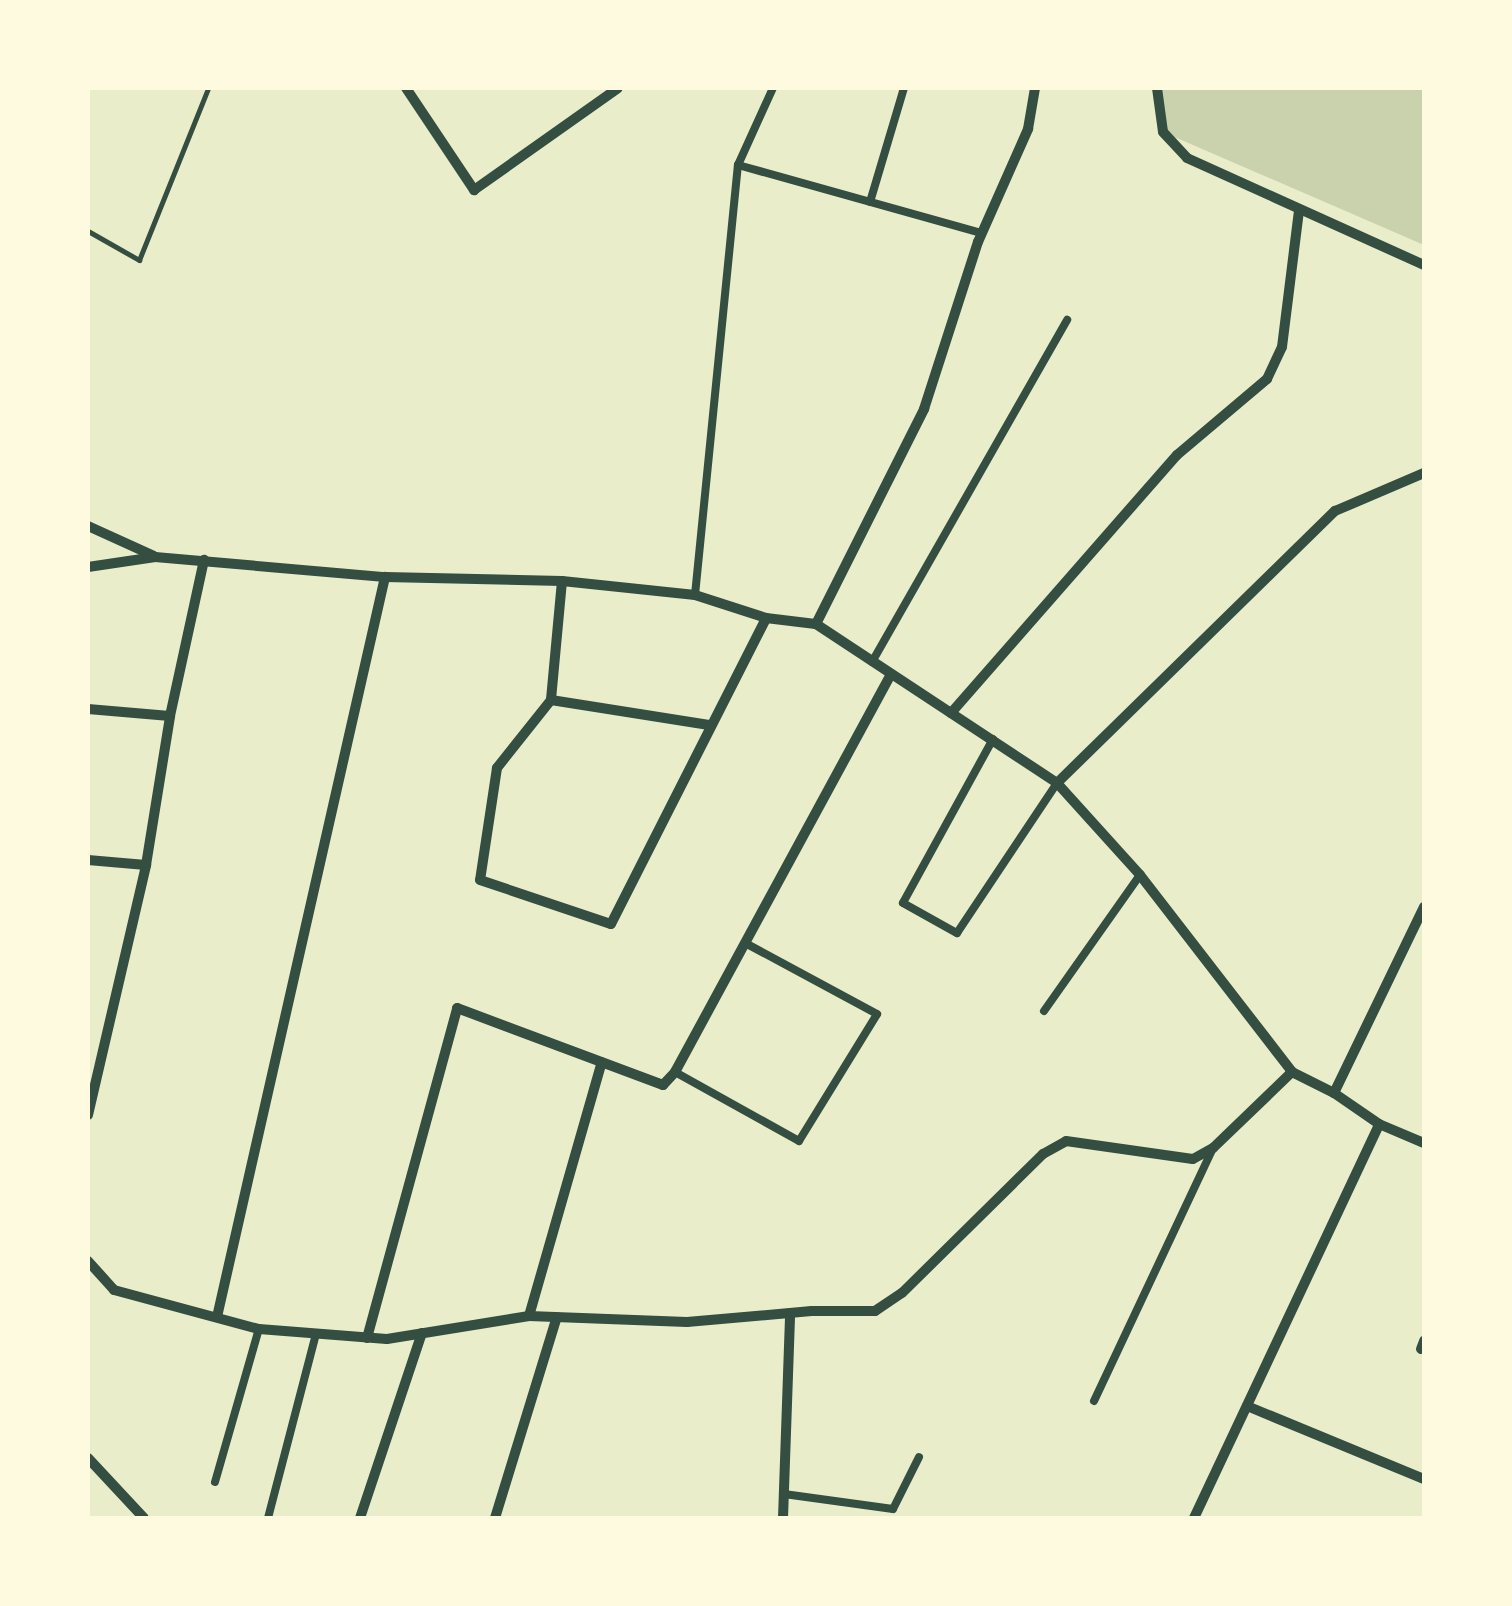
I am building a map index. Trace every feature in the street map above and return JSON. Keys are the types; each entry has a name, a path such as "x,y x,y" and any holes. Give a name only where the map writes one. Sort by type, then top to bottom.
{"street":[{"path":"406,88 474,190 618,88"},
{"path":"816,624 924,409 982,233 1028,130 1035,88"},
{"path":"1157,88 1164,132 1187,158 1424,265"},
{"path":"951,713 1177,455 1268,379 1282,347 1299,210"},
{"path":"1057,783 1335,511 1424,473"},
{"path":"88,526 154,556"},
{"path":"88,567 154,556 385,577 562,581 695,595 766,618 816,624 1057,783 1140,875 1292,1072 1334,1093 1378,1124 1424,1143"},
{"path":"88,1115 146,865 170,716 204,560"},
{"path":"216,1318 385,577"},
{"path":"562,581 551,700 497,768 480,880 611,924 766,618"},
{"path":"367,1338 456,1008 664,1085 676,1072 891,674"},
{"path":"551,700 709,725"},
{"path":"88,709 170,716"},
{"path":"88,860 146,865"},
{"path":"1334,1093 1424,907"},
{"path":"529,1316 602,1062"},
{"path":"88,1261 114,1290 259,1329 367,1338 529,1316 687,1322 875,1311 902,1292 1043,1154 1066,1140 1193,1158 1213,1148 1292,1072"},
{"path":"1194,1518 1378,1124"},
{"path":"783,1518 790,1313"},
{"path":"494,1518 557,1317"},
{"path":"360,1518 422,1333"},
{"path":"1247,1406 1424,1479"},
{"path":"88,1458 144,1518"}],"lane":[{"path":"695,595 738,166 773,88"},
{"path":"870,202 904,88"},
{"path":"738,166 982,233"},
{"path":"872,662 1067,320"},
{"path":"993,739 903,903 957,933 1057,783"},
{"path":"1044,1011 1140,875"},
{"path":"676,1072 799,1141 877,1014 745,943"},
{"path":"1094,1401 1213,1148"},
{"path":"215,1482 259,1329"},
{"path":"268,1518 316,1334"},
{"path":"784,1494 893,1508 920,1457"}],"path":[{"path":"88,231 139,260 208,88"}],"green space":[{"path":"1159,88 1424,88 1424,245 1163,132"}]}
